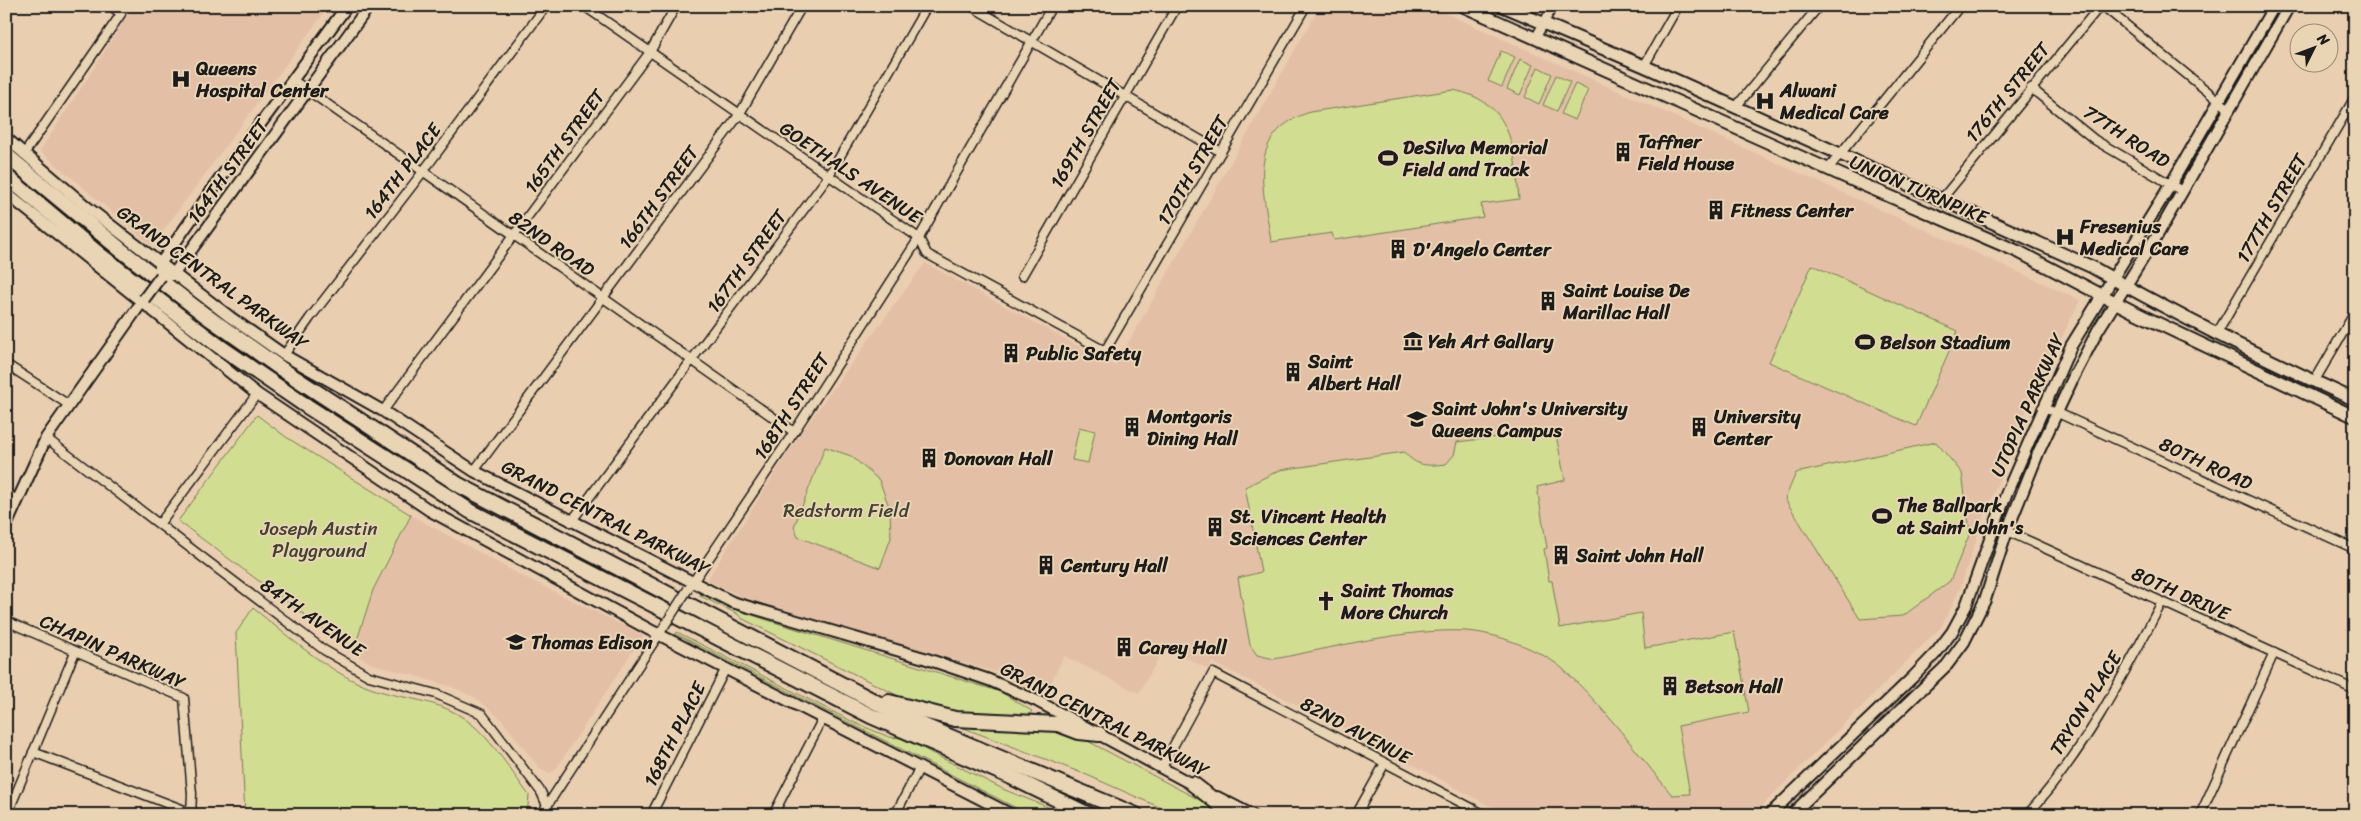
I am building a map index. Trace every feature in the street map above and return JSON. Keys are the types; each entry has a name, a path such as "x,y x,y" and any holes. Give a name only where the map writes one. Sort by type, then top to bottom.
{"highway":[{"name":"GRAND CENTRAL PARKWAY","path":"6,155 121,250 227,331 280,368 459,485 910,720 1136,815"},
{"path":"6,176 100,255 219,346 302,403 470,511 826,694 916,736 1009,776 1083,813"},
{"path":"864,695 955,719 1058,724 1079,732 1099,734"},
{"path":"1192,784 1233,815"}],"main road":[{"name":"164TH STREET","path":"160,264 219,180 348,6"},
{"name":"164TH STREET","path":"174,274 369,6"},
{"name":"UNION TURNPIKE","path":"1463,6 2019,252 2102,296 2353,419"},
{"name":"UNION TURNPIKE","path":"1503,6 1644,66 2092,267 2216,336 2355,400"},
{"name":"UTOPIA PARKWAY","path":"1769,815 1936,654 1952,632 1966,606 1994,525 2042,408 2071,346 2171,184 2274,6"},
{"name":"UTOPIA PARKWAY","path":"1790,815 1947,665 1964,642 1986,600 2007,531 2039,451 2098,330 2126,287 2289,6"},
{"name":"GRAND CENTRAL PARKWAY","path":"6,138 87,207 160,264 284,355 383,411 474,471 691,585 732,602 924,658 989,680 1037,701 1252,815"},
{"path":"6,194 143,301 257,394 429,510 662,629 726,668 1012,815"},
{"path":"6,526 46,438 161,276 160,264"},
{"path":"161,276 174,274"}],"street":[{"path":"24,154 121,14 111,6"},
{"name":"164TH PLACE","path":"284,355 546,6"},
{"name":"GOETHALS AVENUE","path":"584,6 738,115 919,238 927,254 1106,351"},
{"name":"165TH STREET","path":"383,411 650,52 676,6"},
{"name":"166TH STREET","path":"474,471 738,115 802,6"},
{"name":"167TH STREET","path":"571,522 828,176 927,6"},
{"path":"970,6 1221,152"},
{"name":"168TH STREET","path":"541,815 691,585 794,432 919,238 1052,6"},
{"name":"169TH STREET","path":"1022,276 1177,6"},
{"name":"170TH STREET","path":"1106,351 1306,6"},
{"path":"1535,39 1553,6"},
{"path":"1644,66 1678,6"},
{"path":"1735,108 1818,6"},
{"path":"1828,169 1838,154 1960,6"},
{"path":"2101,6 2230,109"},
{"name":"176TH STREET","path":"1941,200 2101,6"},
{"name":"82ND ROAD","path":"292,80 422,173 794,432"},
{"name":"77TH ROAD","path":"2032,88 2095,140 2182,191"},
{"name":"177TH STREET","path":"2216,336 2355,97"},
{"path":"2314,382 2355,312"},
{"path":"6,364 69,405"},
{"path":"160,523 257,394"},
{"name":"80TH ROAD","path":"2042,408 2058,413 2355,549"},
{"name":"84TH AVENUE","path":"46,438 160,523 324,650 369,676 436,694 482,714 540,792 548,806 550,815"},
{"path":"6,493 17,500"},
{"name":"80TH DRIVE","path":"1994,525 2355,690"},
{"name":"TRYON PLACE","path":"2027,815 2043,798 2105,708 2162,602"},
{"name":"CHAPIN PARKWAY","path":"6,621 184,698 192,794 191,814"},
{"path":"7,815 75,652"},
{"path":"2200,815 2274,653"},
{"name":"168TH PLACE","path":"651,815 726,668"},
{"name":"82ND AVENUE","path":"1162,767 1213,673 1484,815"},
{"path":"773,815 823,718"},
{"path":"33,752 191,814"},
{"path":"1356,815 1385,763"},
{"path":"895,815 920,767"}],"shaded area":[{"name":"Queens Hospital Center","path":"134,6 329,6 152,246 40,151"},
{"name":"Saint John's University Queens Campus","path":"1320,6 1430,6 2080,300 2029,404 1981,525 1960,589 1941,627 1753,815 1506,815 1390,752 1212,662 1208,669 1165,647 1139,693 1064,656 1045,695 999,673 742,597 707,580 800,434 925,263 1115,366"},
{"path":"411,515 520,575 643,635 556,769 551,773 540,769 501,719 476,698 450,686 373,664 350,652 348,647 358,637 373,590"}],"green space":[{"path":"1501,51 1515,57 1502,87 1488,81"},
{"path":"1520,59 1533,65 1520,95 1507,89"},
{"path":"1538,67 1552,74 1539,104 1525,97"},
{"path":"1556,75 1570,82 1557,111 1543,105"},
{"path":"1575,84 1588,90 1575,120 1561,114"},
{"name":"DeSilva Memorial Field and Track","path":"1453,90 1473,96 1488,105 1499,116 1507,130 1512,145 1519,199 1481,204 1483,217 1334,240 1332,233 1271,242 1263,183 1263,165 1267,149 1275,134 1289,122 1310,112"},
{"name":"Belson Stadium","path":"1812,265 1958,331 1916,426 1769,362"},
{"name":"Joseph Austin Playground","path":"257,415 286,437 411,515 373,590 358,637 348,647 178,521"},
{"path":"1079,427 1095,431 1088,463 1072,460"},
{"path":"1555,430 1565,480 1537,487 1547,548 1544,549 1549,581 1552,581 1560,628 1641,613 1645,648 1734,632 1749,712 1678,726 1690,794 1672,795 1606,714 1563,669 1543,655 1503,638 1465,631 1419,633 1370,640 1274,659 1257,655 1250,645 1238,578 1261,572 1245,487 1280,470 1404,452 1418,463 1446,464 1454,455 1457,442"},
{"name":"The Ballpark at Saint John's","path":"1936,442 1962,473 1970,533 1950,581 1903,616 1860,619 1785,499 1796,473"},
{"name":"Redstorm Field","path":"825,447 851,456 879,480 890,509 891,538 880,568 798,537 794,527"},
{"path":"701,594 732,608 764,619 1001,692 1032,711 1027,717 966,717 923,708 741,618 738,614 700,596"},
{"path":"253,608 306,651 350,679 389,694 439,706 472,724 490,743 529,795 527,815 245,815 236,633"},
{"path":"677,632 855,723 889,737 900,738 1005,790 1068,815 1030,815 676,634"},
{"path":"948,722 1056,727 1080,737 1228,815 1177,815 1087,775"}],"place":[{"name":"Queens Hospital Center","path":"181,79"},
{"name":"Alwani Medical Care","path":"1765,101"},
{"name":"Taffner Field House","path":"1623,152"},
{"name":"DeSilva Memorial Field and Track","path":"1388,158"},
{"name":"Fitness Center","path":"1716,210"},
{"name":"Fresenius Medical Care","path":"2065,237"},
{"name":"D'Angelo Center","path":"1398,249"},
{"name":"Saint Louise De Marillac Hall","path":"1548,301"},
{"name":"Yeh Art Gallary","path":"1413,341"},
{"name":"Belson Stadium","path":"1865,342"},
{"name":"Public Safety","path":"1011,353"},
{"name":"Saint Albert Hall","path":"1293,372"},
{"name":"Saint John's University Queens Campus","path":"1417,419"},
{"name":"Montgoris Dining Hall","path":"1132,427"},
{"name":"University Center","path":"1699,427"},
{"name":"Donovan Hall","path":"929,458"},
{"name":"The Ballpark at Saint John's","path":"1882,516"},
{"name":"St. Vincent Health Sciences Center","path":"1215,527"},
{"name":"Saint John Hall","path":"1561,555"},
{"name":"Century Hall","path":"1046,565"},
{"name":"Saint Thomas More Church","path":"1326,601"},
{"name":"Thomas Edison","path":"516,642"},
{"name":"Carey Hall","path":"1124,647"},
{"name":"Betson Hall","path":"1670,686"}]}
